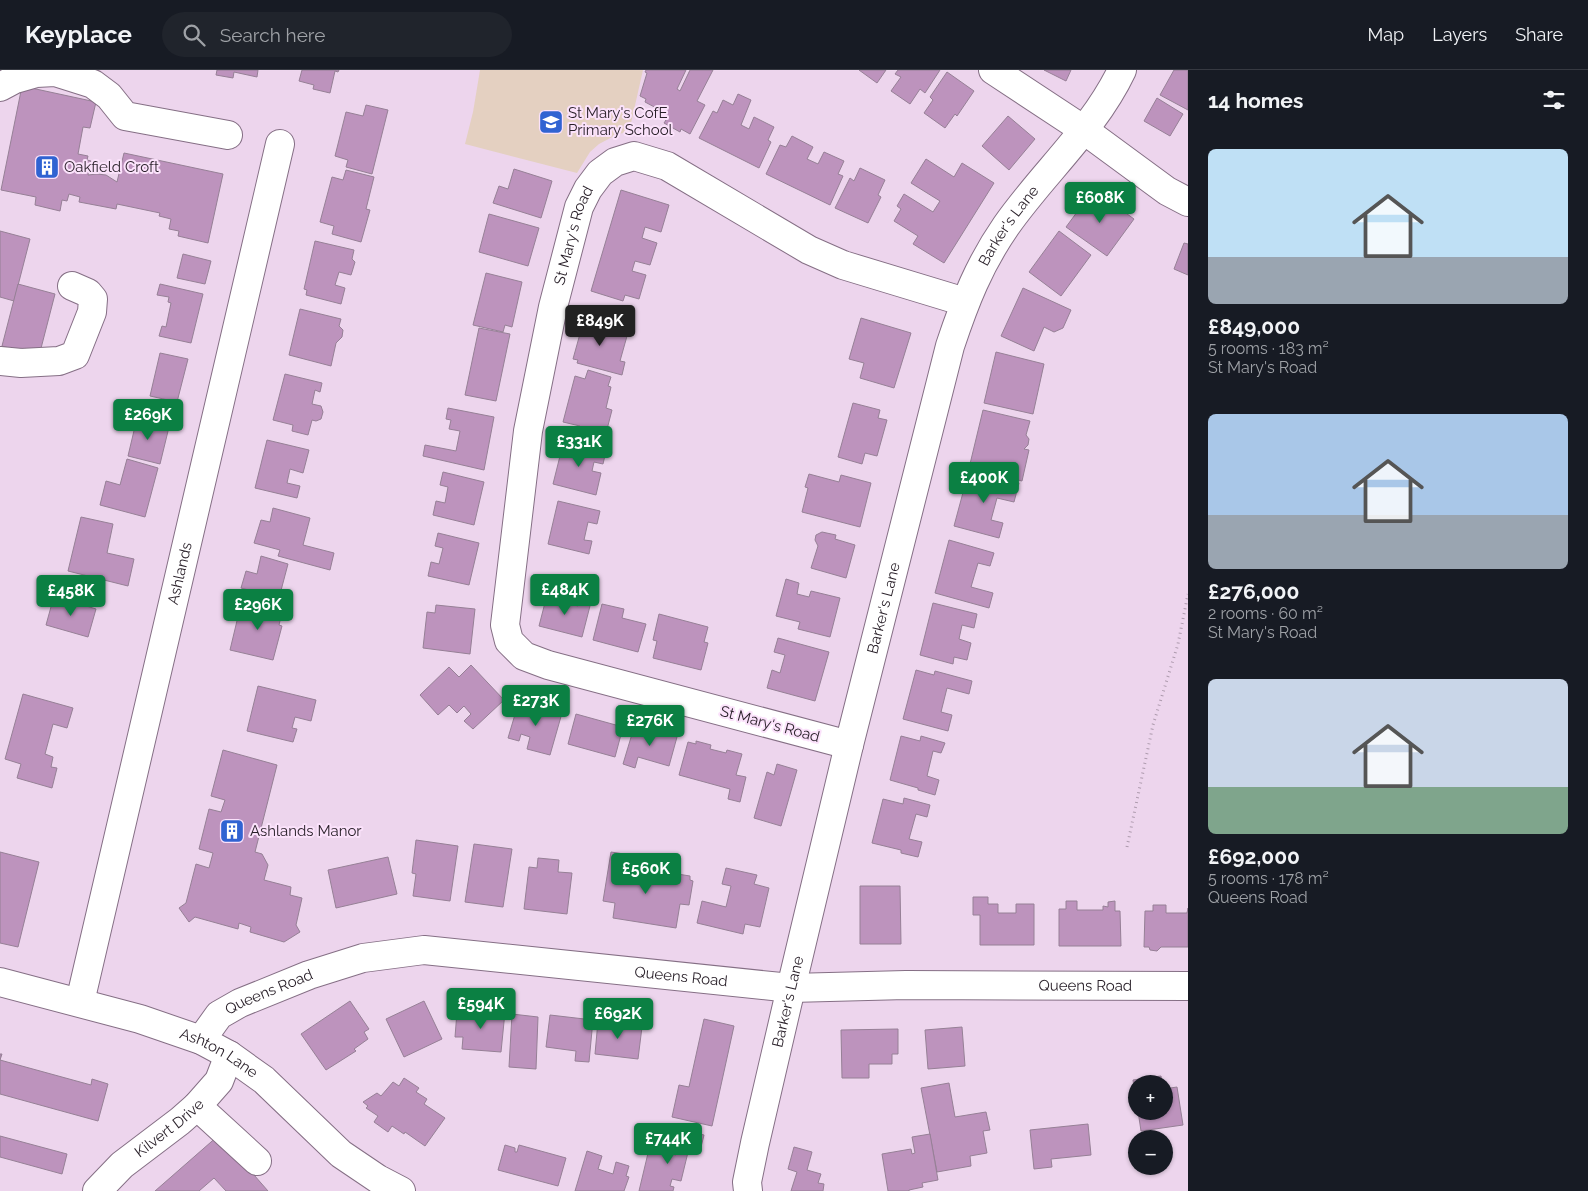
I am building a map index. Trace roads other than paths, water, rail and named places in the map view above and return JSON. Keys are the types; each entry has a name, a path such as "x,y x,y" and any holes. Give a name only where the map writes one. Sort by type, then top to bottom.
{"street":[{"path":"993,70 1084,130 1167,190 1188,202"},
{"name":"Barker's Lane","path":"748,1191 747,1182 755,1143 791,988 950,346 965,302 981,267 1007,225 1084,130 1114,87 1122,70"},
{"path":"0,86 14,79 36,73 54,72 93,84 109,96 125,116 228,135"},
{"name":"Ashlands","path":"80,1002 280,144"},
{"name":"St Mary's Road","path":"850,746 548,665 524,656 509,641 505,625 528,431 553,307 580,207 588,189 600,173 616,162 634,156 667,166 809,250 843,265 965,302"},
{"path":"0,362 59,361 75,354 92,312 93,299 88,293 72,286"},
{"name":"Queens Road","path":"201,1040 220,1015 240,1003 300,978 363,958 424,950 791,988 906,985 1188,986"},
{"name":"Ashton Lane","path":"0,982 140,1019 201,1040 229,1055 264,1080 341,1154 378,1179 401,1191"},
{"name":"Kilvert Drive","path":"97,1191 122,1165 197,1106 218,1081 229,1055"},
{"path":"197,1106 257,1161"}],"place":[{"name":"St Mary's CofE Primary School","path":"551,122"},
{"name":"Oakfield Croft","path":"47,167"},
{"name":"Ashlands Manor","path":"232,831"}]}
